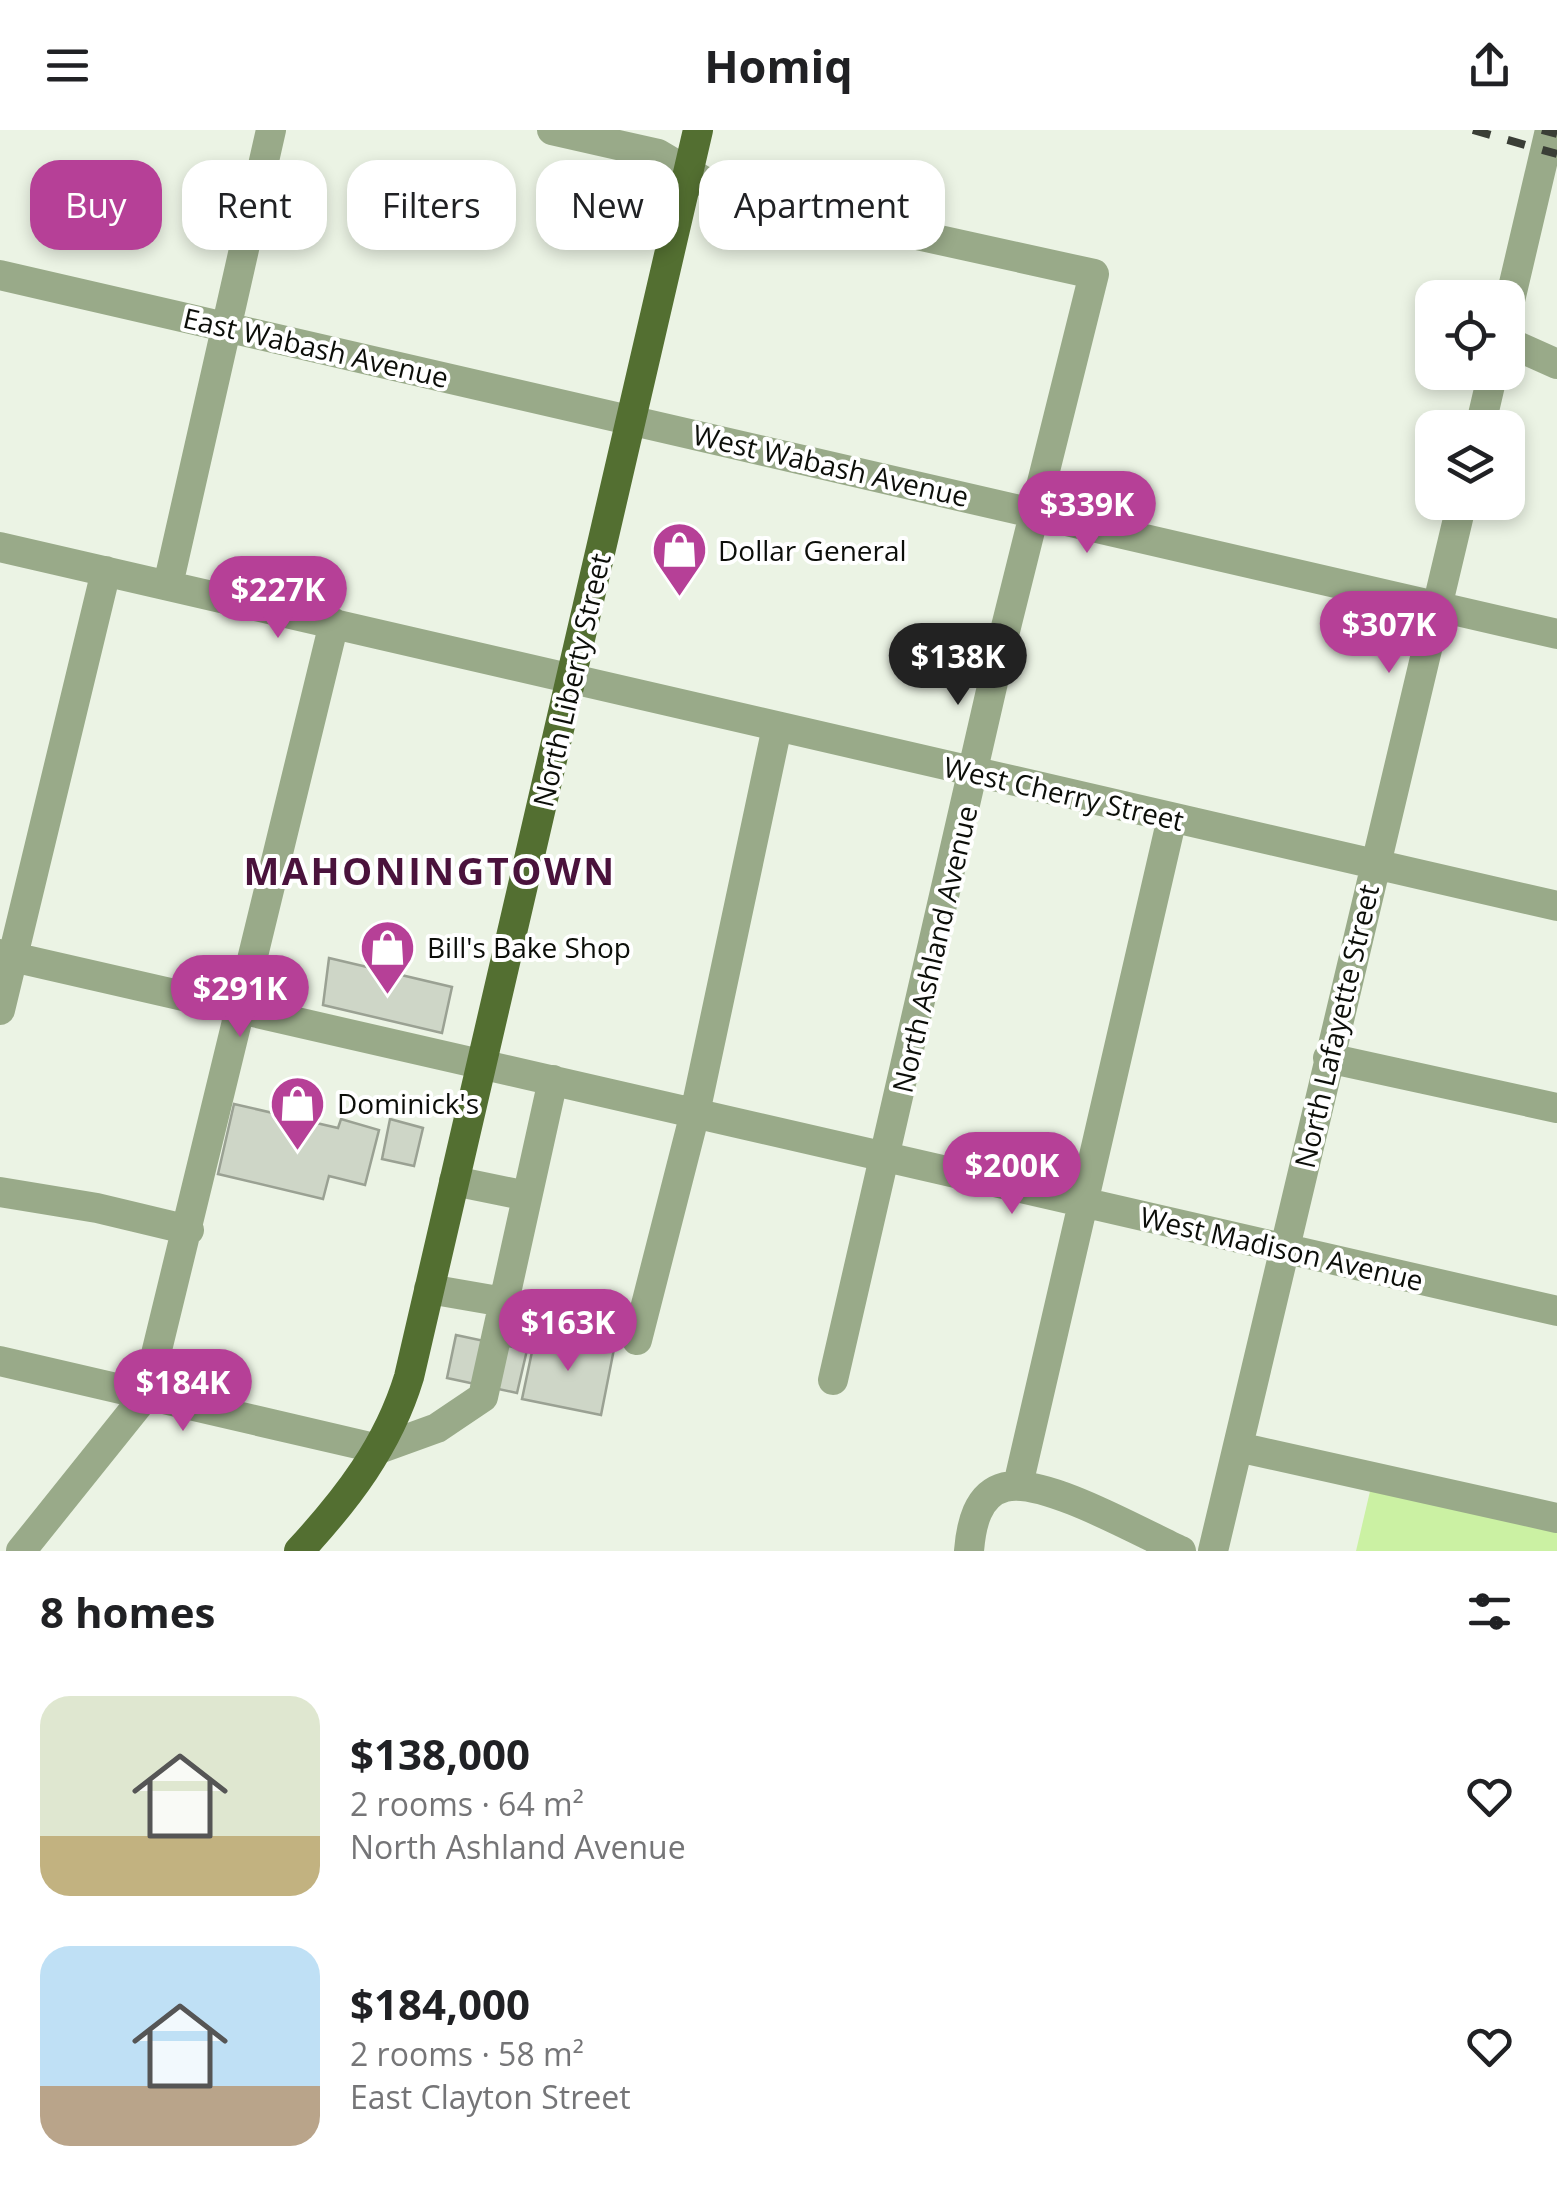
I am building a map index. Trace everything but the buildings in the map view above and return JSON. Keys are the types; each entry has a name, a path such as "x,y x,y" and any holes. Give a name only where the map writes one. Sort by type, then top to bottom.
{"main road":[{"name":"North Liberty Street","path":"299,1551 349,1494 378,1449 401,1402 698,130"}],"street":[{"path":"168,585 271,130"},
{"path":"552,130 658,154 688,172"},
{"path":"1515,280 1550,132"},
{"name":"North Ashland Avenue","path":"688,172 722,192 1094,274 833,1380"},
{"name":"East Wabash Avenue","path":"0,275 631,419"},
{"path":"1525,350 1557,364"},
{"name":"West Wabash Avenue","path":"631,419 1557,634"},
{"name":"North Lafayette Street","path":"1212,1551 1458,520"},
{"name":"West Cherry Street","path":"0,547 1557,906"},
{"path":"0,1010 6,955 106,571"},
{"path":"22,1551 146,1395 334,623"},
{"path":"637,1340 694,1113 777,727"},
{"path":"1018,1486 1172,818"},
{"name":"West Madison Avenue","path":"6,955 1557,1310"},
{"path":"1328,1058 1557,1108"},
{"path":"0,1361 378,1449 437,1428 483,1397 553,1080"},
{"path":"454,1181 528,1196"},
{"path":"0,1192 97,1208 189,1230"},
{"path":"429,1289 504,1302"},
{"path":"1238,1447 1557,1518"},
{"path":"968,1551 976,1514 988,1497 1002,1488 1018,1486 1074,1501 1181,1551"}],"green space":[{"path":"1371,1487 1557,1532 1557,1551 1356,1551"}],"railway":[{"path":"1473,130 1557,154"},
{"path":"1542,130 1557,134"}],"place":[{"name":"Dollar General","path":"679,599"},
{"name":"Bill's Bake Shop","path":"388,996"},
{"name":"Dominick's","path":"298,1152"}],"district":[{"name":"MAHONINGTOWN","path":"430,870"}]}
